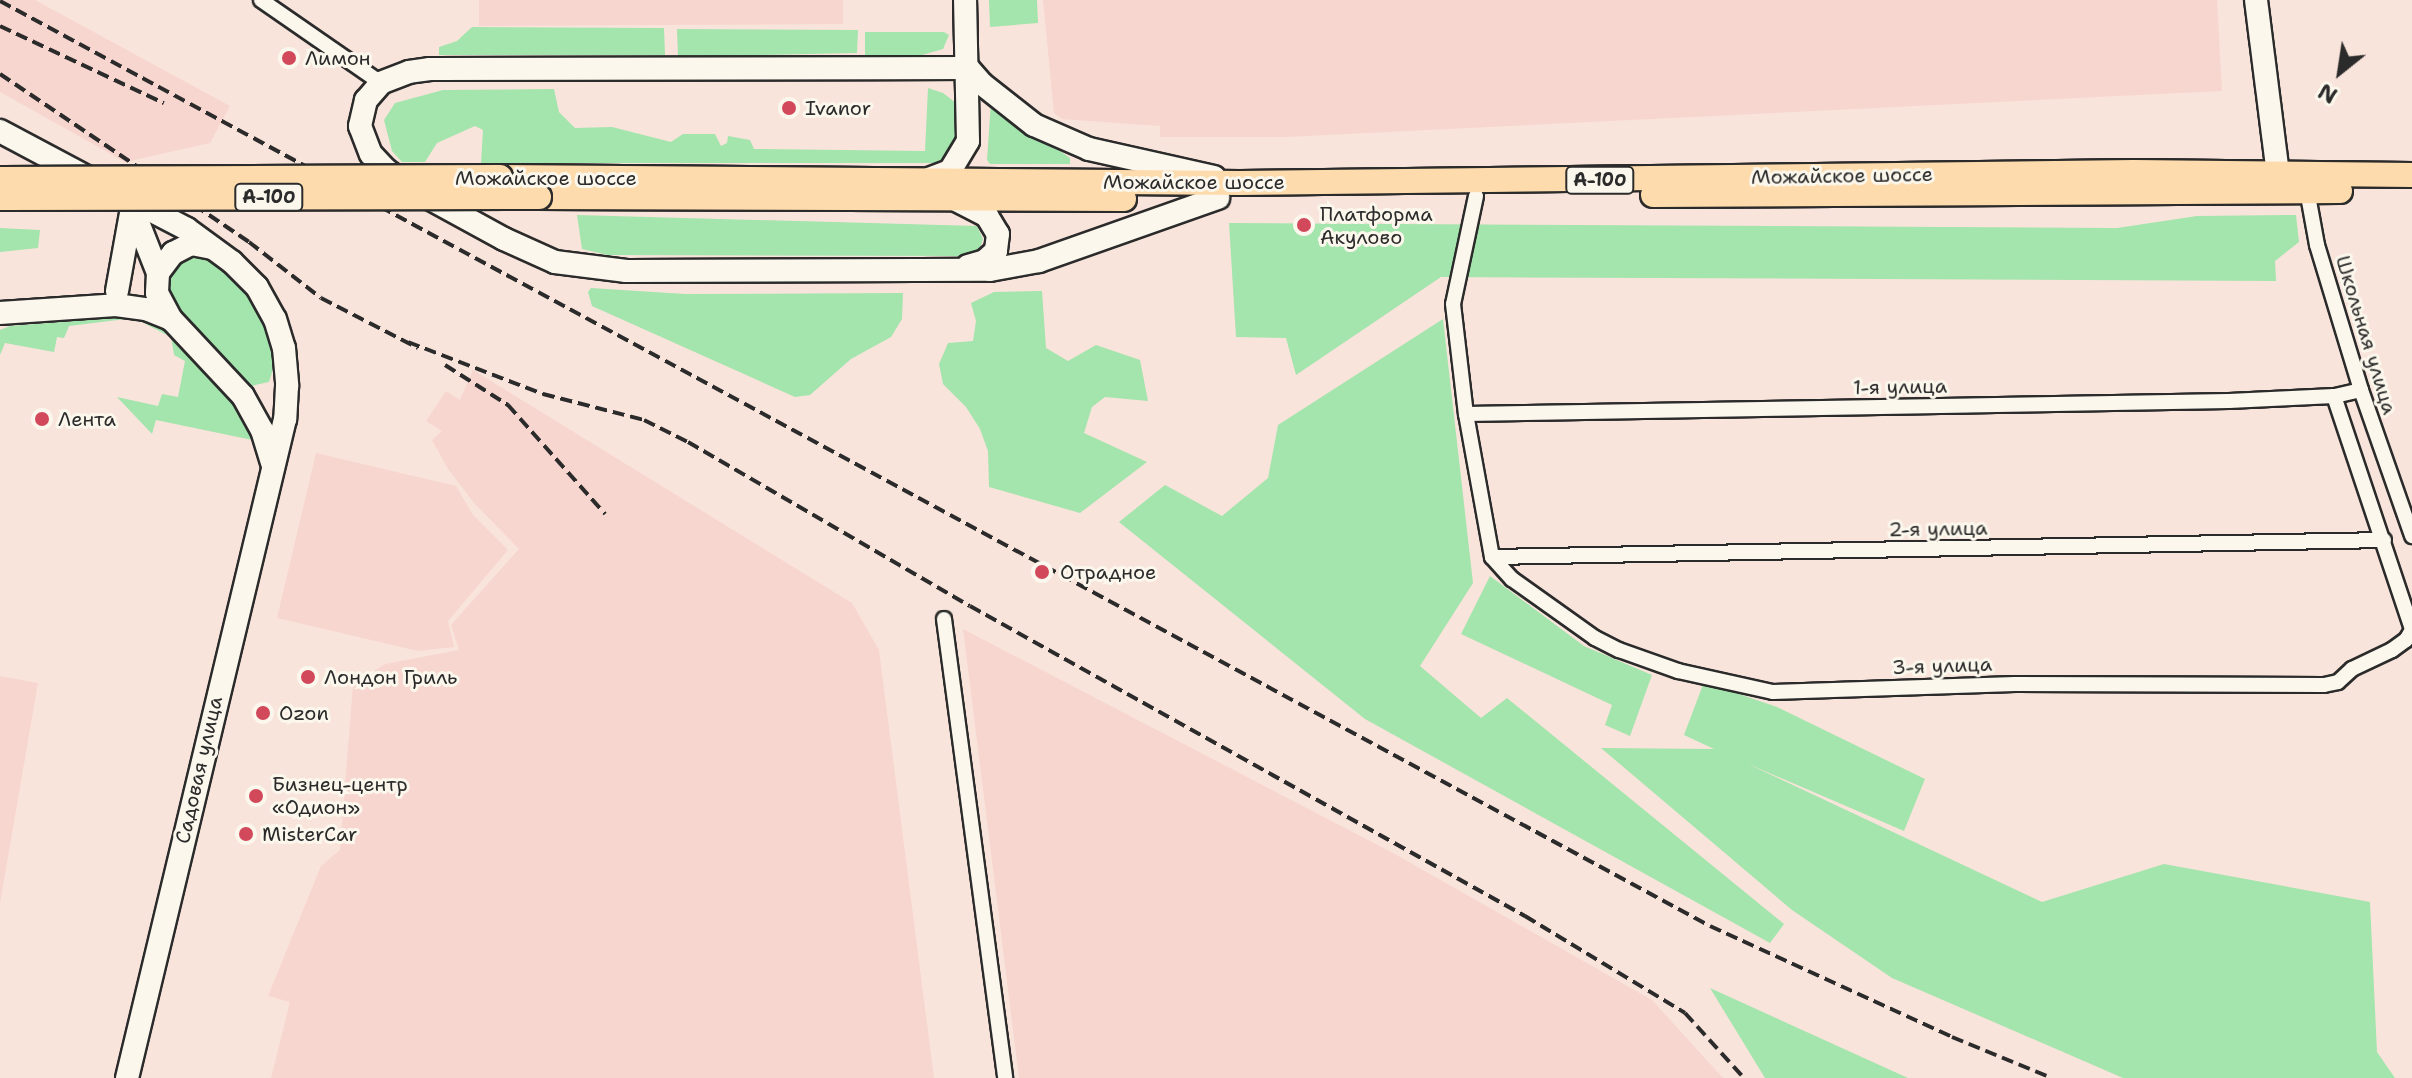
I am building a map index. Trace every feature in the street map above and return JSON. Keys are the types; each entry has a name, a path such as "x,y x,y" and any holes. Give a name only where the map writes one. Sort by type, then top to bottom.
{"main road":[{"name":"Можайское шоссе","path":"0,198 956,200 1476,196 2412,175"},
{"name":"Можайское шоссе","path":"0,179 500,177 1240,183 2279,180 2316,190"},
{"name":"А-100","path":"2316,190 2412,191"}],"street":[{"path":"261,0 318,36 381,83"},
{"path":"921,181 950,171 960,161 968,141 965,0"},
{"path":"2256,0 2279,180"},
{"path":"1218,198 1039,261 990,270 626,271 555,262 504,239 409,187 385,169 371,154 360,126 366,100 381,83 409,72 430,69 968,68 982,84 1034,125 1089,149 1240,183"},
{"name":"Садовая улица","path":"0,131 130,204 187,229 217,250 245,273 266,299 284,348 287,386 285,419 127,1078"},
{"name":"Школьная улица","path":"2316,190 2317,245 2361,390 2412,536"},
{"path":"1476,196 1453,304 1466,414 1492,557"},
{"path":"951,271 985,261 996,251 998,234 987,216 956,200"},
{"path":"130,204 158,274 157,293 171,319 243,396 262,430 272,463"},
{"path":"117,291 130,204"},
{"path":"87,305 158,274 181,247 200,244 217,250"},
{"path":"0,313 87,305 131,306 171,319"},
{"path":"243,396 266,399 287,386"},
{"name":"1-я улица","path":"1466,414 2229,401 2334,396 2361,390"},
{"path":"2334,396 2412,629"},
{"name":"2-я улица","path":"1492,557 2384,540"},
{"name":"3-я улица","path":"1492,557 1512,579 1595,638 1619,650 1678,671 1773,692 2015,684 2324,685 2338,682 2352,669 2392,650 2406,640 2412,629"},
{"path":"944,619 1005,1078"}],"shaded area":[{"path":"0,0 35,0 230,106 210,143 125,162 0,92"},
{"path":"479,0 843,0 843,24 479,26"},
{"path":"1043,0 2217,0 2222,91 1286,137 1160,137 1160,126 1062,119 1054,113"},
{"path":"473,370 852,603 879,650 934,1078 271,1078 290,1002 268,996 321,866 340,850 353,685 385,664 459,650 451,625 519,549 474,503 448,469 432,440 442,431 426,421 446,391 460,400"},
{"path":"316,453 456,486 473,515 508,550 448,621 454,647 418,651 277,618"},
{"path":"963,629 1393,853 1652,1000 1723,1078 1019,1078"},
{"path":"0,676 38,683 0,903"}],"green space":[{"path":"989,0 1037,0 1038,23 990,27"},
{"path":"472,27 664,28 665,55 439,55 439,47 457,41"},
{"path":"677,29 858,30 857,53 678,57"},
{"path":"865,32 944,32 949,35 943,49 912,58 865,55"},
{"path":"928,88 943,93 956,103 956,143 951,156 941,163 481,163 483,130 475,126 437,143 425,162 402,162 392,151 384,120 395,103 443,90 554,89 559,112 575,128 612,127 671,142 683,134 715,134 721,146 727,143 728,136 750,140 754,149 925,151"},
{"path":"991,102 1070,158 1070,164 990,164 987,160"},
{"path":"577,215 977,226 983,239 979,251 968,256 608,255 582,249"},
{"path":"2296,215 2299,242 2275,261 2276,281 1441,277 1296,375 1286,338 1236,337 1229,223 2117,228 2197,216"},
{"path":"0,228 40,230 38,248 0,252"},
{"path":"203,252 245,283 271,335 274,366 269,382 251,386 240,378 171,301 166,283 172,267 184,255"},
{"path":"591,288 685,294 903,293 902,319 891,337 851,359 810,395 795,397 592,306 588,292"},
{"path":"1042,291 1046,348 1068,361 1096,345 1140,360 1148,401 1105,397 1092,407 1084,433 1147,462 1080,513 989,487 988,451 980,429 966,407 943,384 939,364 948,343 973,341 976,321 971,303 994,292"},
{"path":"141,316 166,323 249,419 257,441 156,420 152,434 117,397 158,406 162,394 178,397 185,361 174,355 171,337 134,318 69,326 64,338 57,337 54,352 5,343 0,355 0,330 10,326"},
{"path":"1443,319 1473,583 1420,666 1481,718 1507,698 1784,924 1770,943 1365,719 1119,522 1165,485 1222,516 1268,478 1278,425"},
{"path":"1490,576 1584,646 1652,675 1630,736 1605,725 1612,705 1461,634"},
{"path":"1704,682 1777,707 1925,779 1904,831 1746,763 2042,902 2164,864 2370,902 2377,1052 2395,1078 2123,1078 1892,978 1792,910 1601,748 1714,749 1684,735"},
{"path":"1710,988 1908,1078 1765,1078"}],"railway":[{"path":"0,1 1710,926 1952,1037 2052,1078"},
{"path":"0,26 164,103"},
{"path":"0,74 249,242 321,298 418,348"},
{"path":"408,342 543,394 644,420 688,442 970,606 1525,916 1685,1013 1744,1078"},
{"path":"445,365 508,405 605,514"}],"place":[{"name":"Лимон","path":"289,58"},
{"name":"Ivanor","path":"789,108"},
{"name":"Платформа Акулово","path":"1304,225"},
{"name":"Лента","path":"42,419"},
{"name":"Отрадное","path":"1042,572"},
{"name":"Лондон Гриль","path":"308,677"},
{"name":"Ozon","path":"263,713"},
{"name":"Бизнец-центр «Одион»","path":"256,796"},
{"name":"MisterCar","path":"246,834"}]}
